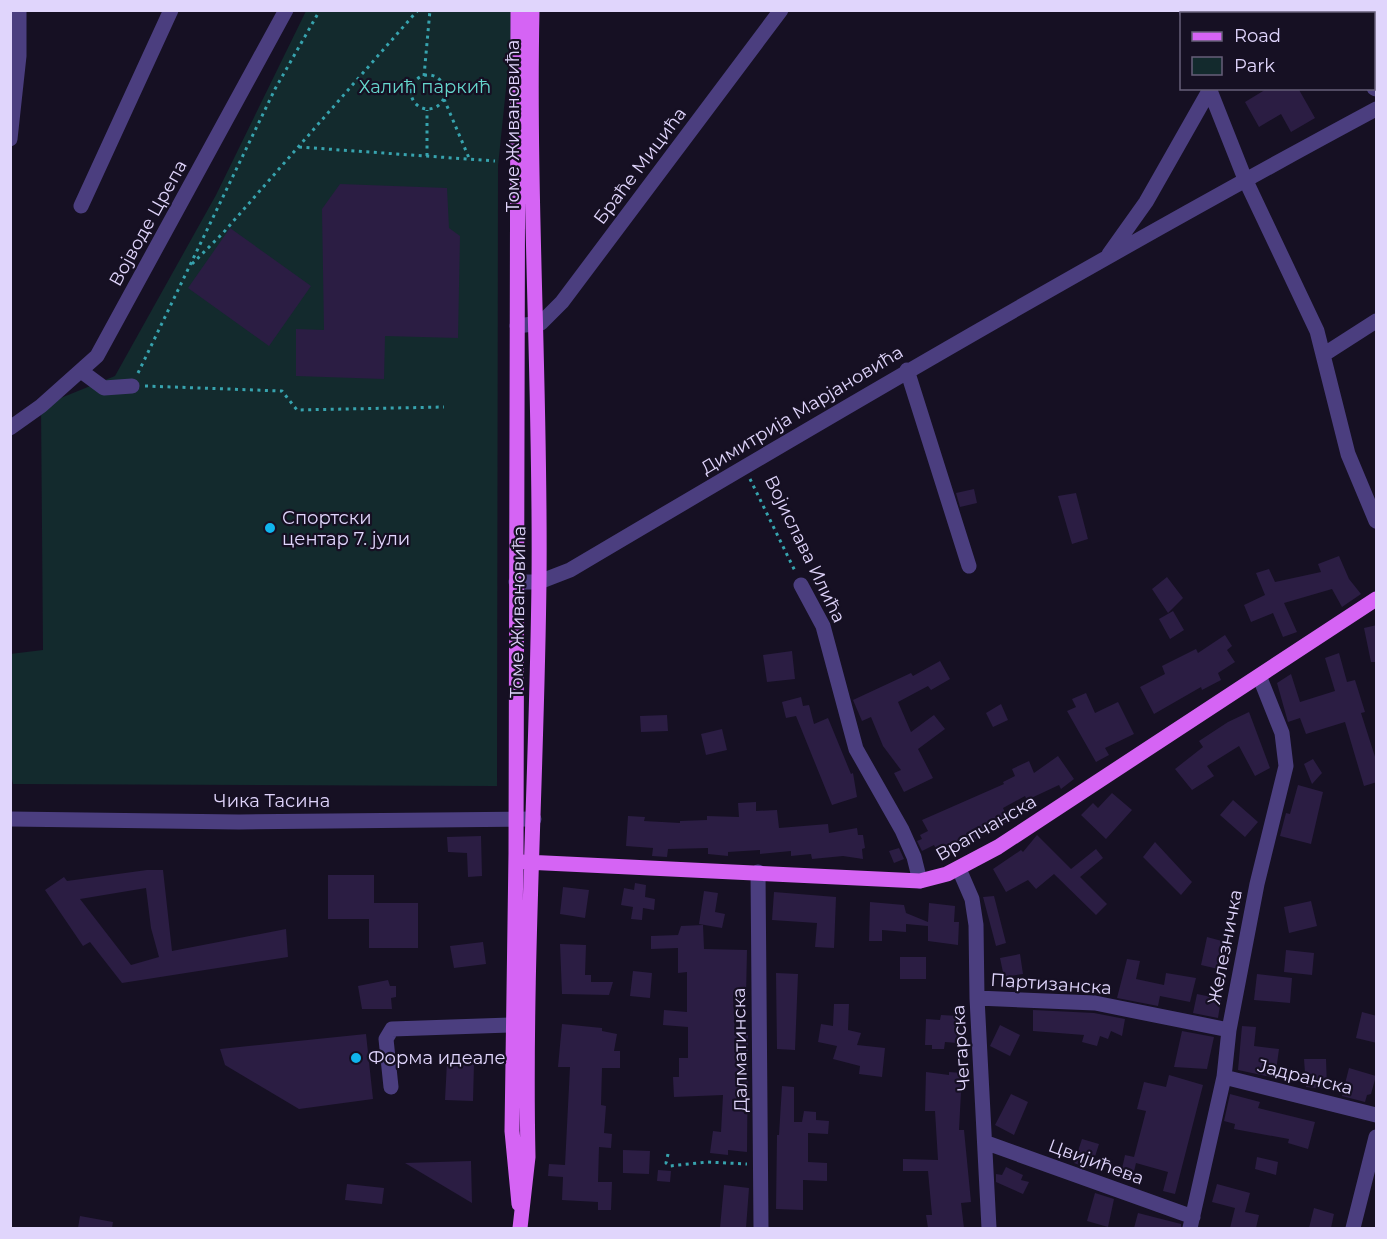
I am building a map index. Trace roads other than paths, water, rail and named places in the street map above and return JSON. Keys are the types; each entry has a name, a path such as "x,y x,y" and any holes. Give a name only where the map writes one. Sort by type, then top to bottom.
{"main road":[{"name":"Томе Живановића","path":"518,10 516,862 512,1157 520,1221"},
{"name":"Томе Живановића","path":"520,1221 528,1157 539,582 536,325 531,165 532,10"},
{"name":"Врапчанска","path":"516,862 921,881 959,868 998,847 1260,678 1377,599"}],"street":[{"path":"10,139 19,56 19,10"},
{"path":"81,206 171,10"},
{"name":"Војводе Црепа","path":"10,428 41,406 97,356 286,10"},
{"name":"Браће Мицића","path":"536,325 546,319 562,302 781,10"},
{"name":"Димитрија Марјановића","path":"1209,90 1245,179"},
{"name":"Димитрија Марјановића","path":"1105,258 1146,202 1209,90"},
{"name":"Димитрија Марјановића","path":"516,582 539,582 570,570 907,370 1245,179 1377,109"},
{"path":"1245,179 1317,331 1352,468 1377,521"},
{"path":"1323,355 1377,321"},
{"path":"517,326 536,325"},
{"path":"907,370 969,566"},
{"path":"81,371 104,388 132,386"},
{"name":"Војислава Илића","path":"801,585 823,626 856,749 902,830 915,857 921,881"},
{"name":"Железничка","path":"1192,1223 1224,1077 1228,1030 1257,884 1286,766 1282,733 1260,678"},
{"name":"Чика Тасина","path":"10,819 239,822 534,819"},
{"name":"Чегарска","path":"959,868 975,908 976,998 987,1143 989,1228"},
{"name":"Далматинска","path":"758,872 761,1228"},
{"name":"Партизанска","path":"976,998 1095,1003 1228,1030"},
{"path":"391,1087 386,1039 392,1029 513,1025"},
{"name":"Јадранска","path":"1224,1077 1377,1115"},
{"path":"1353,1228 1377,1137"},
{"name":"Цвијићева","path":"987,1143 1192,1223"}],"place":[{"name":"Спортски центар 7. јули","path":"270,528"},
{"name":"Форма идеале","path":"356,1058"}],"park label":[{"name":"Халић паркић","path":"425,87"}]}
